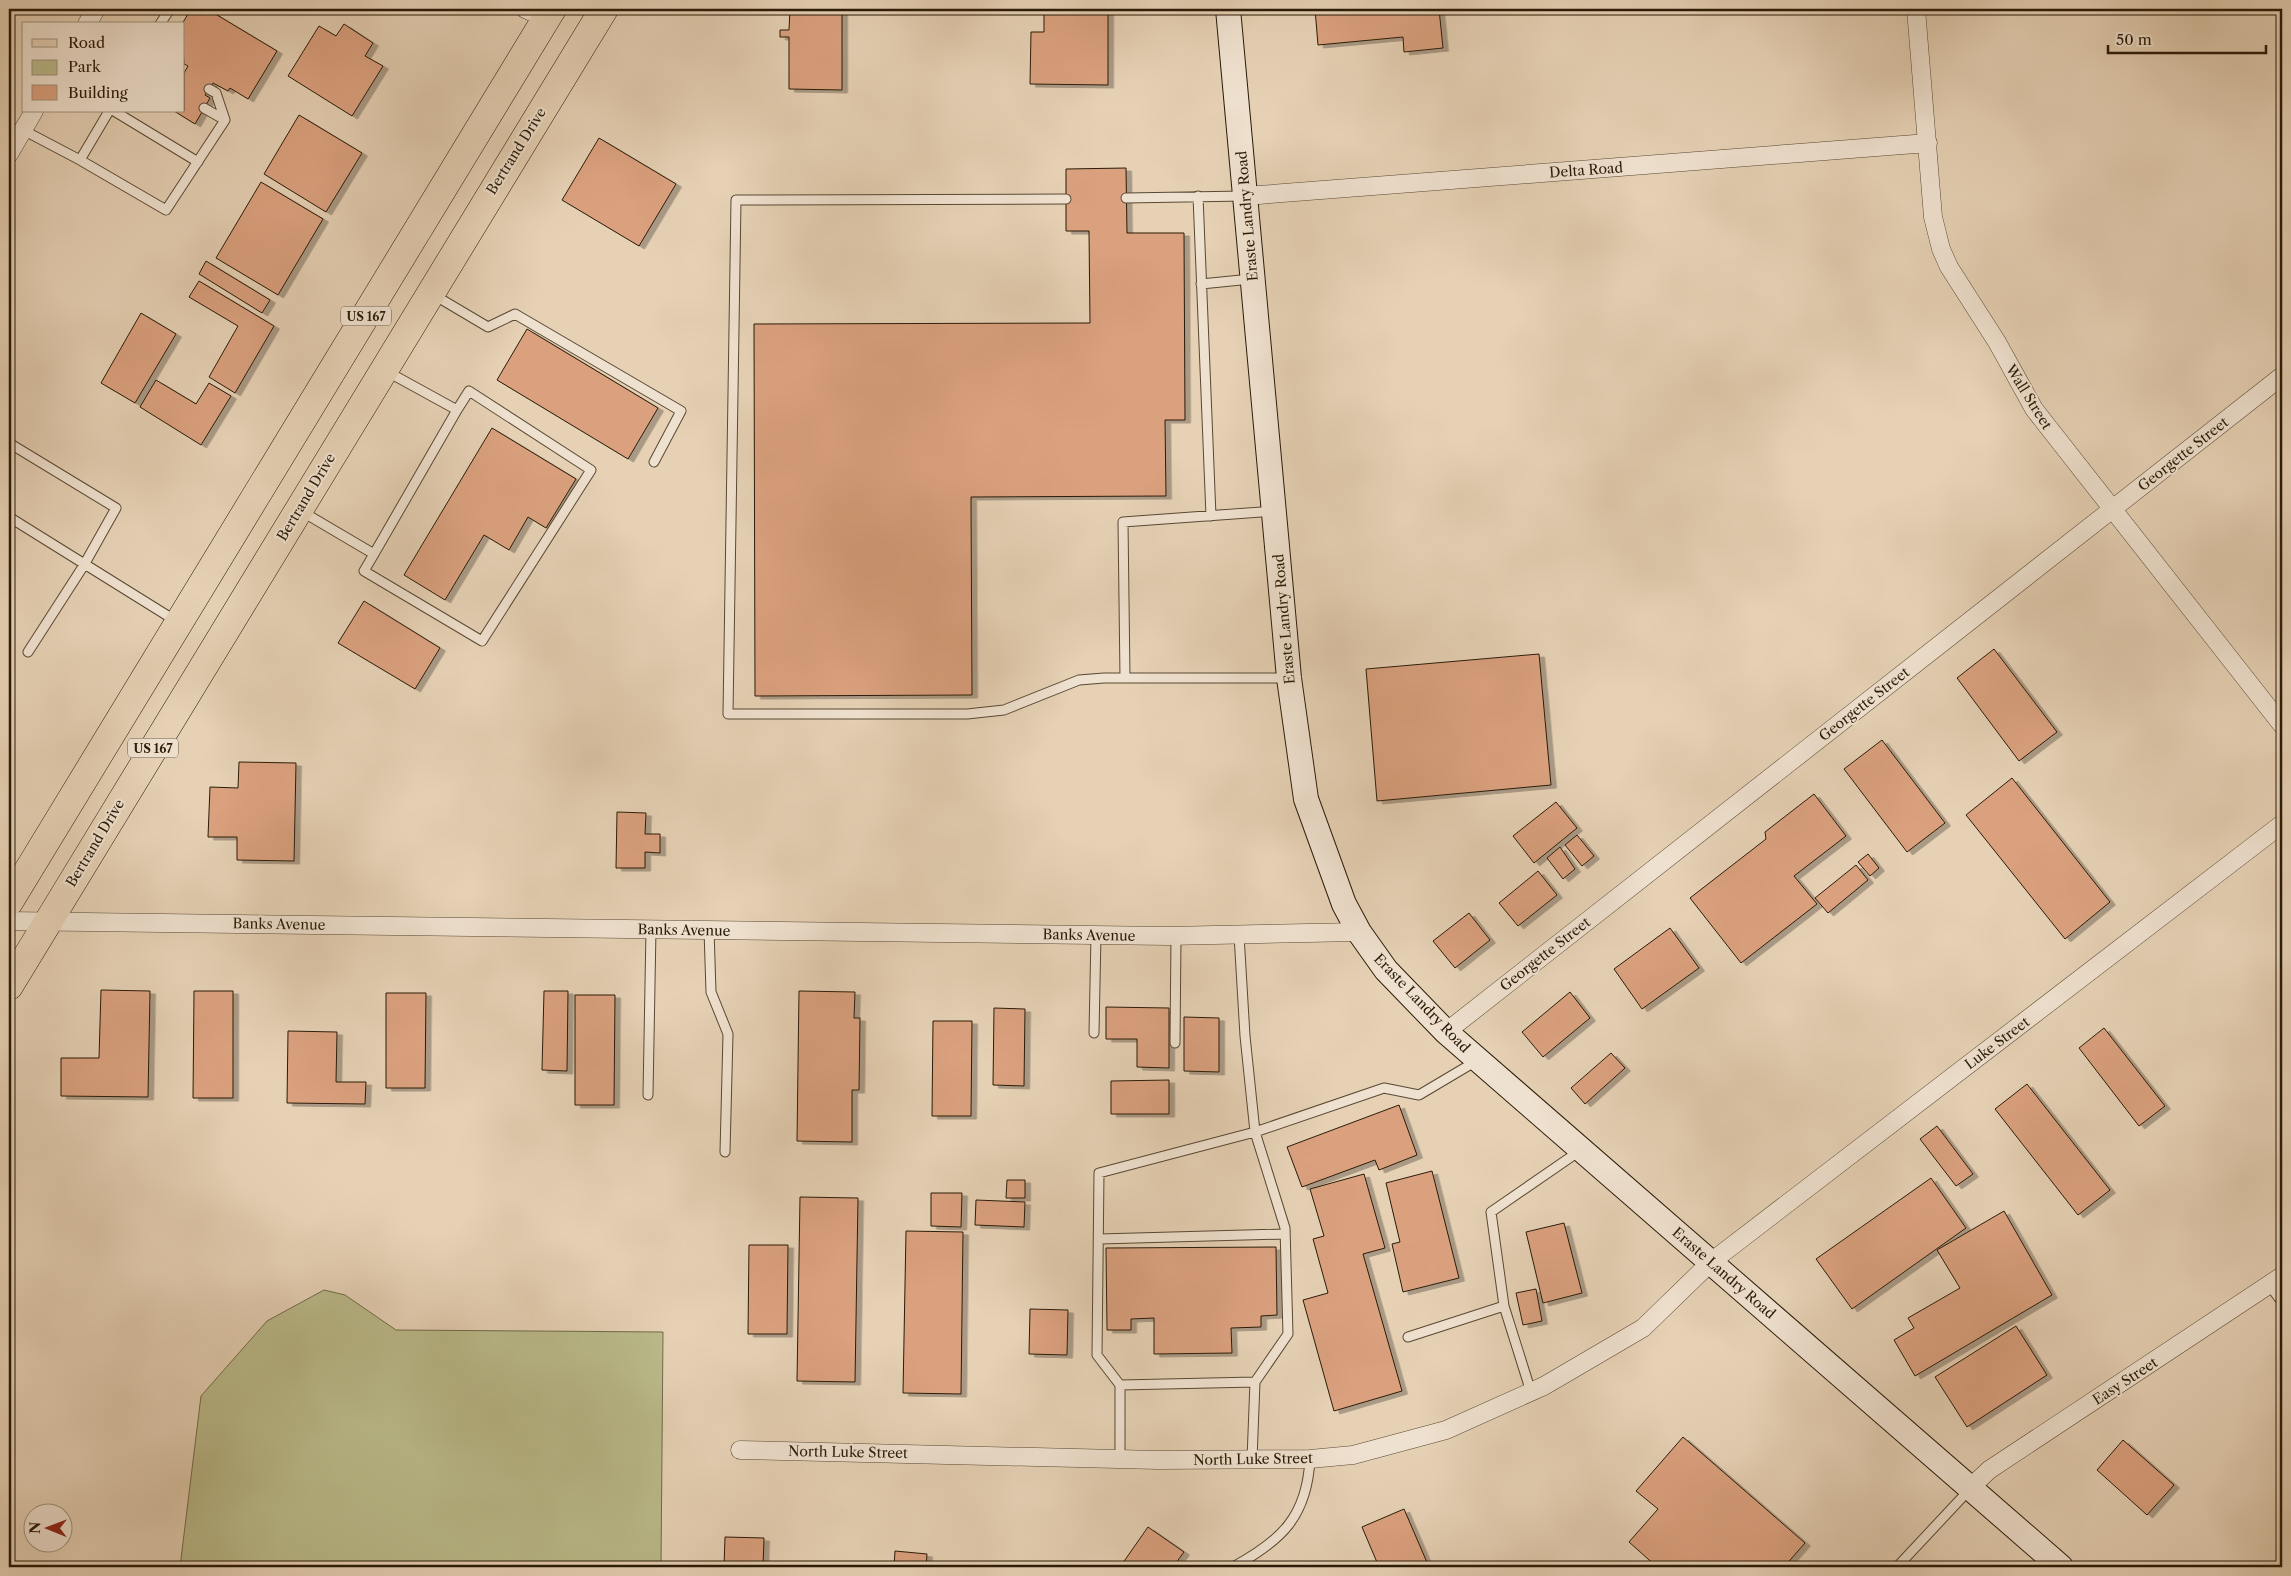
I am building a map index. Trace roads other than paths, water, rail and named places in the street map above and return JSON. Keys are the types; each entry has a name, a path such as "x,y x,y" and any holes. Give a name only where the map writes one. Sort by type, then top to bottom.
{"main road":[{"name":"Bertrand Drive","path":"9,986 383,369 604,9"},
{"name":"US 167","path":"9,902 179,622 541,12"}],"street":[{"name":"Eraste Landry Road","path":"1228,9 1289,678 1306,799 1344,904 1359,932 1386,970 1446,1032 2061,1567"},
{"name":"Wall Street","path":"1916,9 1934,225 1949,267 1997,342 2034,409 2282,725"},
{"path":"9,154 33,112"},
{"name":"Delta Road","path":"1245,196 1928,143"},
{"name":"Georgette Street","path":"1446,1032 2282,376"},
{"name":"Luke Street","path":"1712,1262 2282,824"},
{"name":"Banks Avenue","path":"9,921 1176,936 1359,932"},
{"name":"North Luke Street","path":"740,1450 1120,1459 1310,1459 1353,1455 1446,1430 1531,1392 1643,1328 1712,1262"},
{"name":"Easy Street","path":"1970,1488 1989,1470 2276,1281"}],"lane":[{"path":"161,22 170,9"},
{"path":"209,89 216,93 225,120"},
{"path":"204,108 225,120"},
{"path":"80,160 107,112"},
{"path":"116,112 198,162"},
{"path":"23,130 80,160 166,210 225,120"},
{"path":"1198,196 1211,516"},
{"path":"1126,198 1245,196"},
{"path":"1066,199 736,200 728,714 967,714 1004,710 1079,680 1126,678 1289,678"},
{"path":"1201,284 1252,278"},
{"path":"430,292 488,327 515,314 682,412 654,462"},
{"path":"383,369 457,410"},
{"path":"469,392 591,470 482,641 364,571 374,554 469,392"},
{"path":"9,443 116,508 84,565 28,652"},
{"path":"298,510 374,554"},
{"path":"1126,678 1123,522 1274,511"},
{"path":"9,529 11,519 179,622"},
{"path":"648,1095 651,929"},
{"path":"709,930 711,992 728,1034 725,1152"},
{"path":"1094,1032 1096,935"},
{"path":"1239,935 1245,1036 1255,1132 1285,1234 1288,1334 1255,1382 1252,1459"},
{"path":"1175,1043 1176,936"},
{"path":"1120,1459 1120,1384 1097,1354 1099,1173 1255,1132 1384,1088 1419,1095 1478,1060"},
{"path":"1531,1392 1504,1306 1491,1212 1582,1150"},
{"path":"1099,1239 1285,1234"},
{"path":"2276,1281 2282,1302"},
{"path":"1408,1337 1504,1306"},
{"path":"1120,1384 1255,1382"},
{"path":"1233,1567 1263,1550 1288,1527 1304,1498 1310,1459"},
{"path":"1897,1567 1970,1488"}]}
